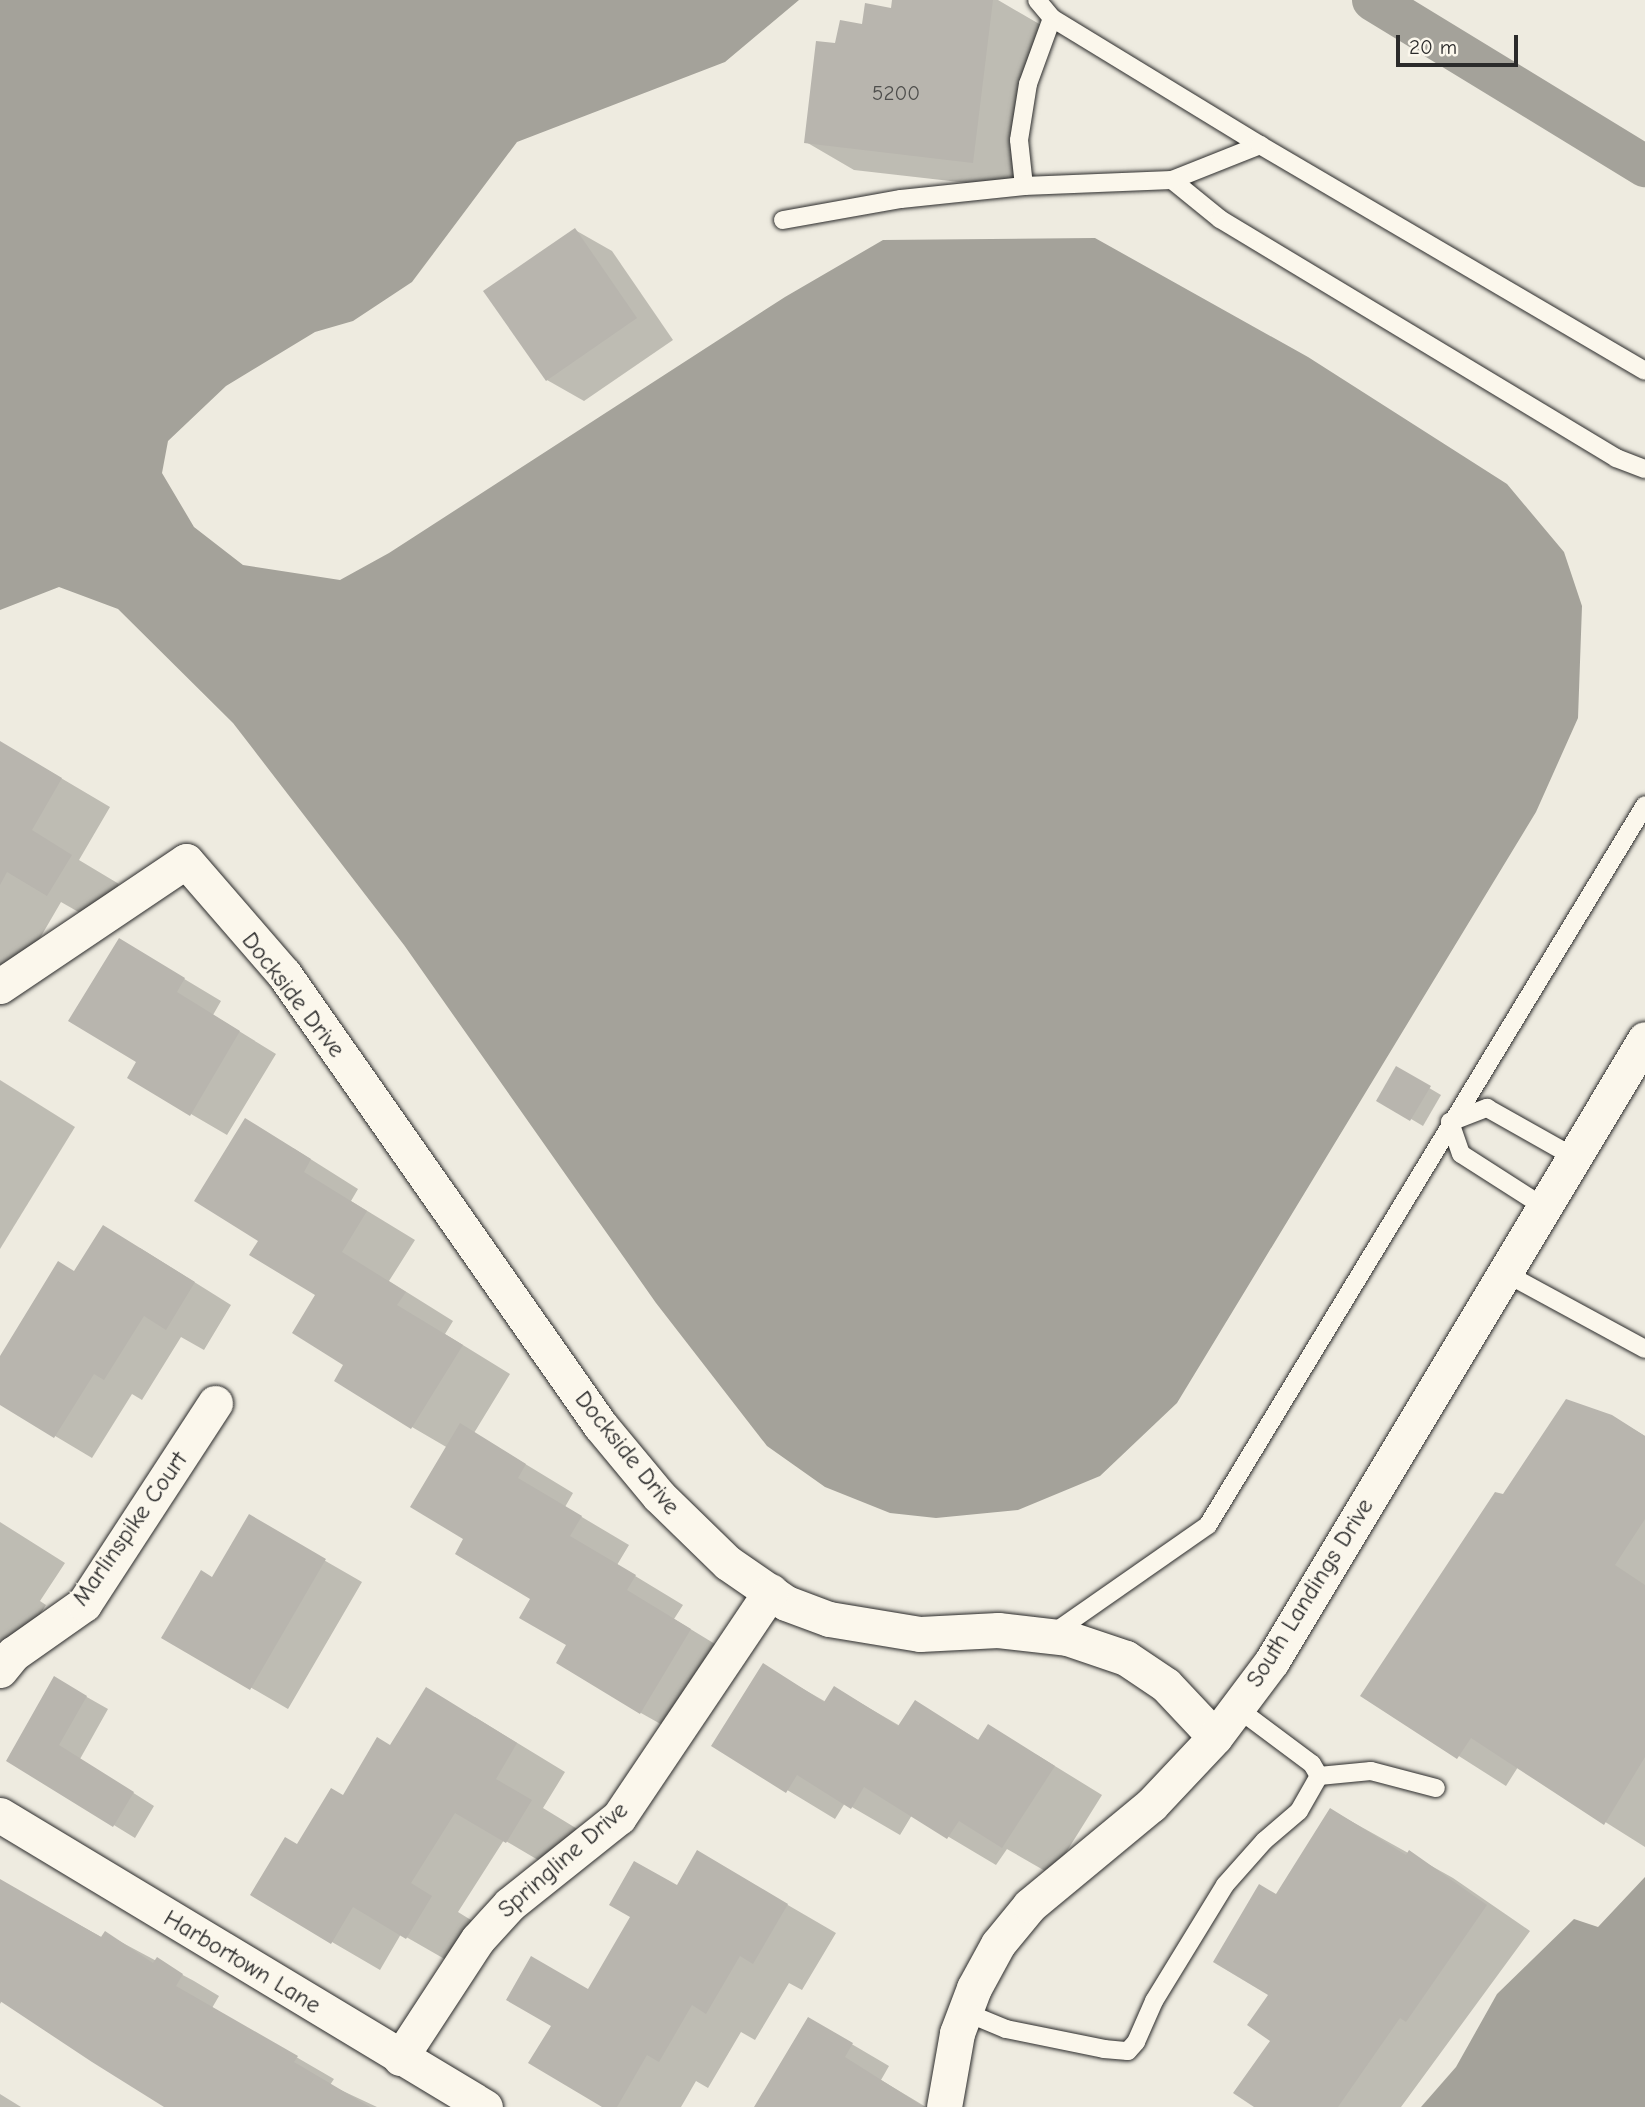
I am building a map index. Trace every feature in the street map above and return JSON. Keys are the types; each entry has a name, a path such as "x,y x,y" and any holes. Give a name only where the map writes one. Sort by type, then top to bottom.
{"street":[{"name":"Dockside Drive","path":"0,986 186,861 216,900 284,974 600,1424 692,1532 728,1563 786,1604 829,1619 920,1634 998,1630 1049,1636 1126,1658 1166,1685 1215,1737"},
{"name":"South Landings Drive","path":"944,2107 965,2012 998,1944 1030,1905 1151,1805 1215,1737 1272,1661 1645,1039"},
{"name":"Marlinspike Court","path":"0,1670 13,1654 84,1604 215,1402"},
{"name":"Springline Drive","path":"400,2058 452,1975 494,1921 619,1817 771,1591"},
{"name":"Harbortown Lane","path":"0,1815 485,2107"}],"lane":[{"path":"1037,0 1052,18 1260,145 1645,371"},
{"path":"1024,186 1019,140 1028,84 1052,18"},
{"path":"783,220 901,199 1024,186 1172,180 1260,145"},
{"path":"1172,180 1231,226 1616,458 1645,469"},
{"path":"1049,1636 1208,1525 1365,1271 1450,1122 1507,1038 1645,805"},
{"path":"1450,1122 1487,1108 1574,1157"},
{"path":"1450,1122 1461,1154 1544,1207"},
{"path":"1505,1273 1645,1349"},
{"path":"965,2012 1006,2029 1128,2051 1146,2027 1154,2001 1225,1885 1255,1850 1299,1811 1313,1794 1319,1776 1312,1764 1237,1709"},
{"path":"1319,1776 1371,1771 1436,1788"}],"shaded area":[{"path":"0,0 799,0 725,62 517,142 412,282 353,321 315,332 226,386 168,441 162,473 194,527 243,565 340,580 389,553 785,297 883,240 1095,238 1308,357 1507,484 1564,552 1582,606 1578,718 1536,812 1177,1403 1100,1476 1018,1510 936,1518 890,1513 825,1487 767,1446 656,1303 404,945 233,723 118,609 59,587 0,610"},
{"path":"1645,1877 1645,2107 1421,2107 1456,2067 1497,1994 1574,1919 1598,1927"}],"building":[{"path":"892,0 993,0 973,163 804,143 816,41 835,43 840,20 862,24 865,3 891,8"},
{"path":"575,228 637,318 546,381 483,291"},
{"path":"0,741 62,778 32,830 72,855 47,896 7,872 0,885"},
{"path":"119,938 185,978 177,992 240,1031 190,1116 127,1078 136,1062 68,1021"},
{"path":"1396,1066 1431,1086 1410,1121 1376,1101"},
{"path":"245,1118 311,1159 304,1172 367,1211 342,1252 406,1292 397,1305 463,1345 411,1429 334,1381 343,1365 292,1333 315,1295 249,1255 258,1241 194,1201"},
{"path":"103,1225 195,1282 166,1330 144,1316 104,1380 94,1374 54,1438 0,1405 0,1356 58,1261 74,1271"},
{"path":"1566,1399 1612,1415 1645,1436 1645,1519 1615,1565 1645,1585 1645,1757 1604,1825 1471,1738 1457,1759 1360,1696 1495,1492 1503,1494"},
{"path":"460,1423 526,1464 518,1478 582,1516 570,1536 636,1575 627,1590 691,1629 640,1714 556,1663 566,1645 519,1618 530,1599 455,1554 463,1539 410,1507"},
{"path":"249,1514 326,1559 250,1690 161,1638 201,1570 212,1577"},
{"path":"763,1663 824,1702 834,1686 898,1726 915,1700 978,1740 988,1724 1055,1766 1002,1848 959,1821 947,1839 864,1787 851,1809 797,1775 786,1793 711,1746"},
{"path":"54,1676 87,1696 59,1745 134,1792 113,1827 6,1761"},
{"path":"426,1687 517,1743 496,1779 532,1800 506,1843 455,1813 411,1883 432,1896 406,1939 353,1907 331,1944 250,1895 285,1837 297,1844 331,1788 343,1795 377,1737 390,1745"},
{"path":"1330,1808 1406,1855 1409,1850 1487,1905 1406,2022 1400,2018 1338,2107 1254,2107 1233,2093 1270,2041 1247,2025 1268,1995 1213,1962 1259,1884 1276,1894"},
{"path":"697,1850 788,1904 753,1964 740,1956 706,2014 692,2005 659,2062 647,2055 617,2107 602,2107 528,2063 551,2026 506,2000 531,1956 588,1989 630,1917 609,1905 634,1861 677,1885"},
{"path":"0,1879 101,1937 105,1931 153,1963 157,1957 183,1974 176,1986 298,2056 294,2062 370,2107 164,2107 0,2001"},
{"path":"808,2017 853,2043 845,2057 924,2107 754,2107"}],"waterway":[{"path":"1373,0 1645,166"}]}
